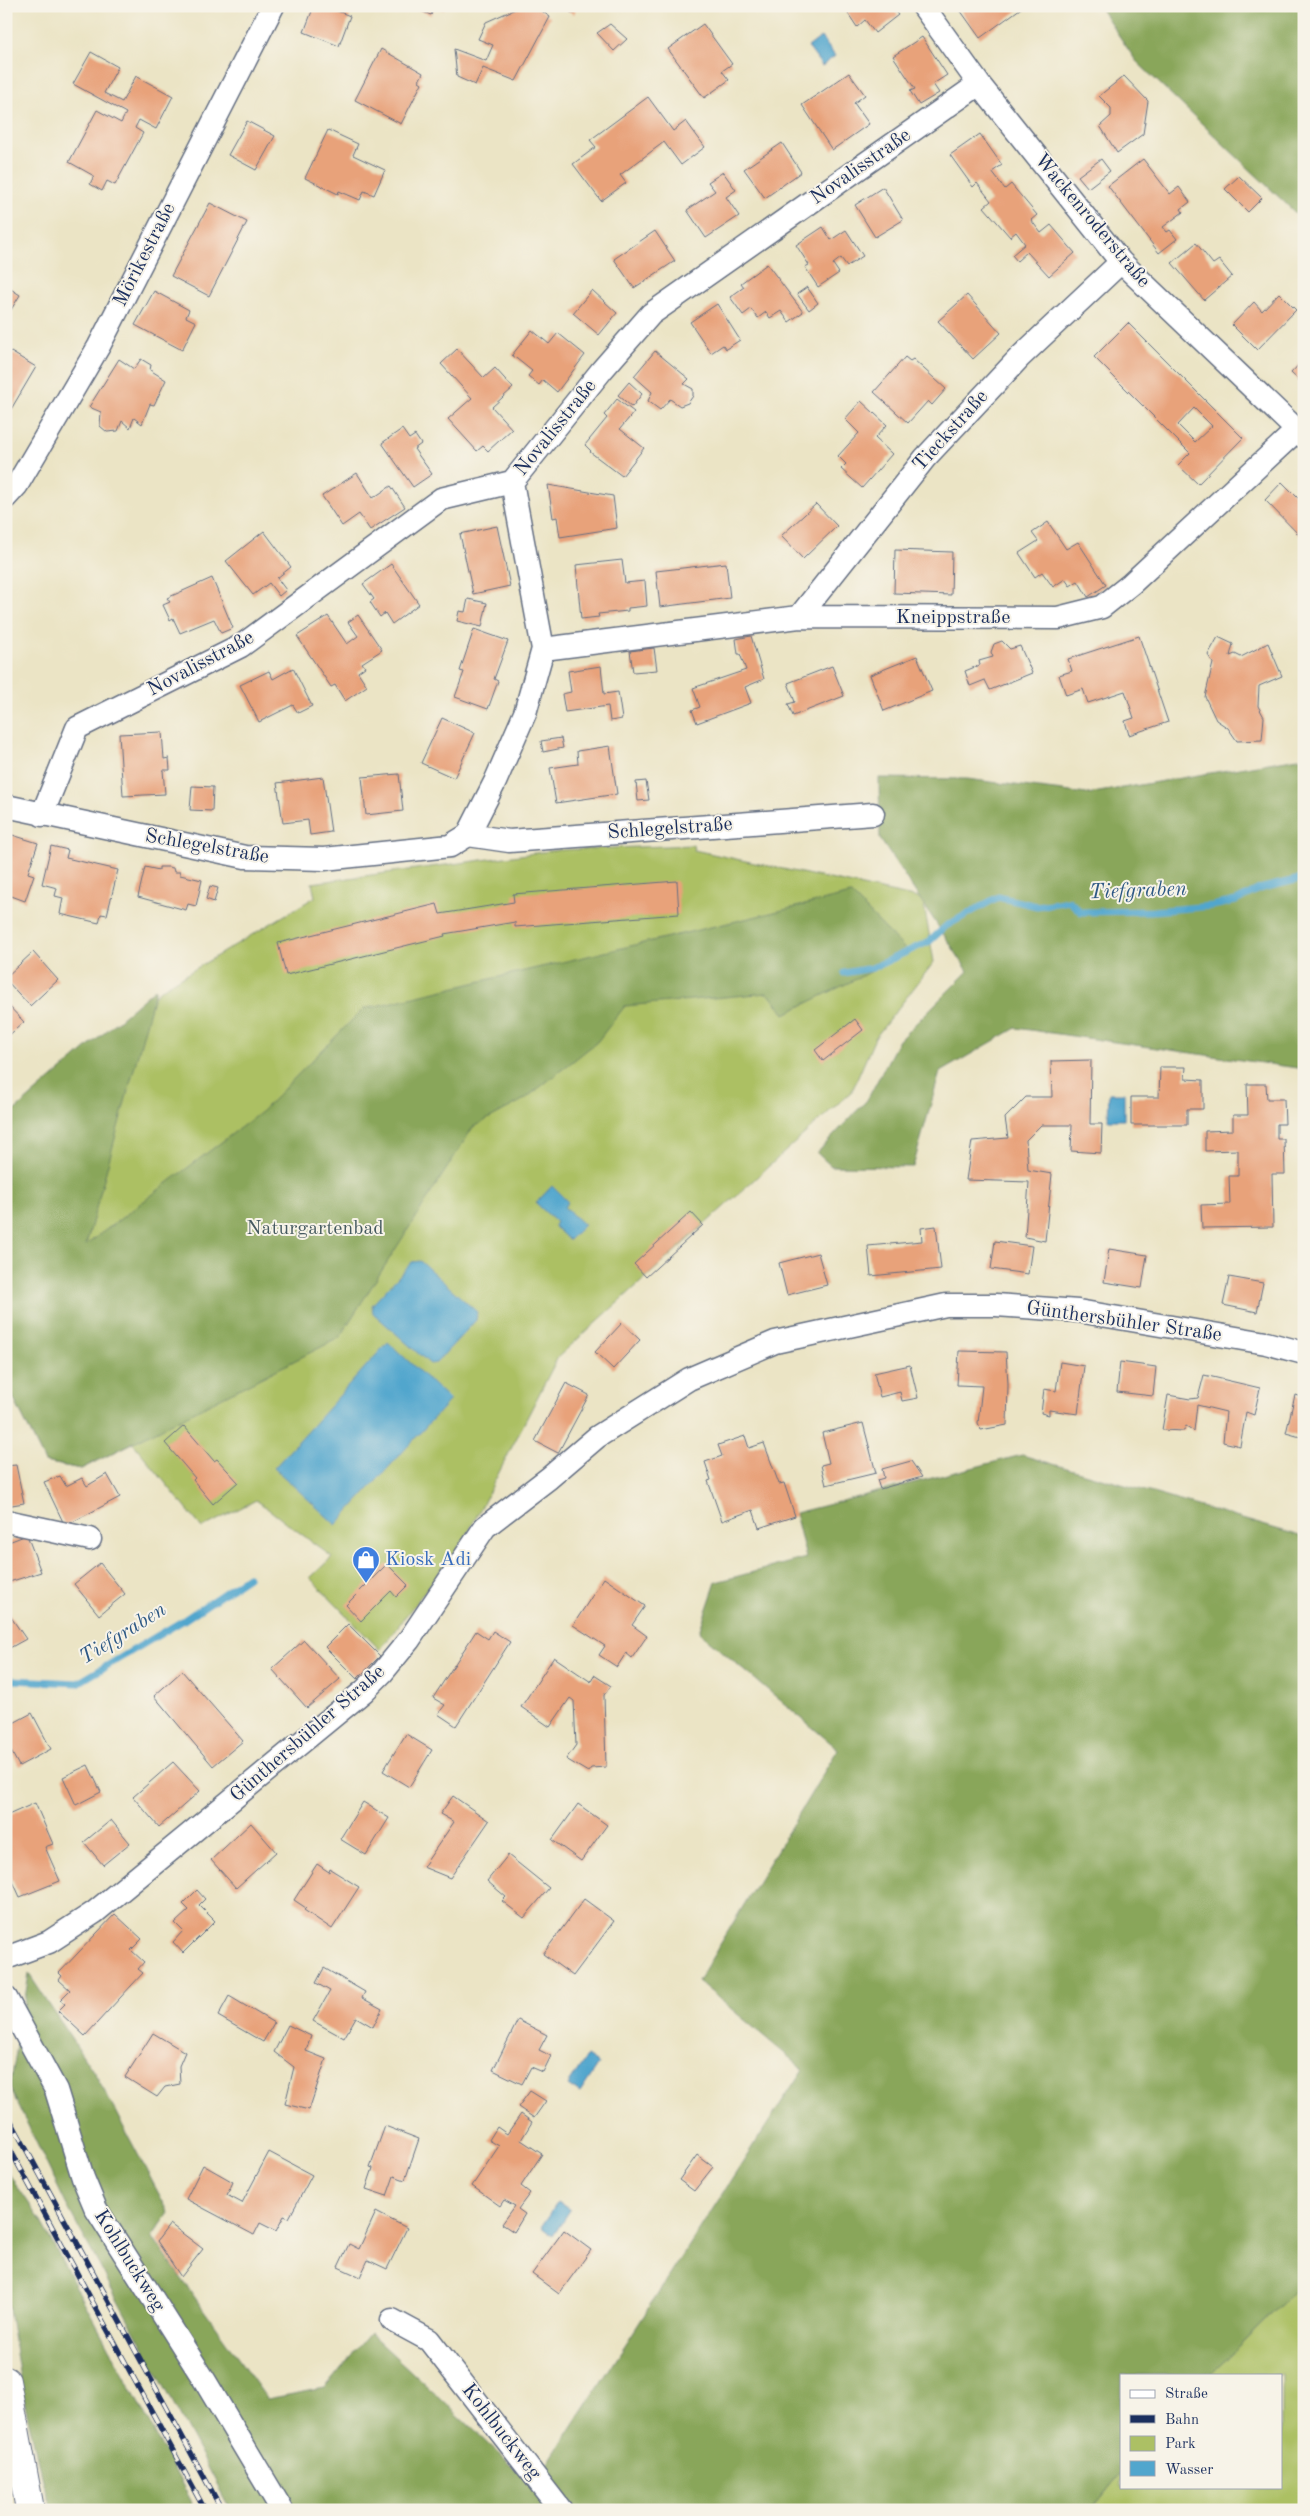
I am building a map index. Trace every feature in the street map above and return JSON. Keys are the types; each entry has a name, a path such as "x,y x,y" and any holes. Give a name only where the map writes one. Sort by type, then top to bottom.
{"main road":[{"path":"6,2381 30,2507"},
{"path":"6,2460 30,2507"}],"street":[{"name":"Mörikestraße","path":"6,497 17,485 99,346 273,6"},
{"name":"Wackenroderstraße","path":"923,6 979,84 1121,262 1300,434"},
{"name":"Novalisstraße","path":"42,815 77,728 241,646 441,499 512,482 602,370 651,314 979,84"},
{"name":"Tieckstraße","path":"799,616 924,458 1020,357 1121,262"},
{"name":"Kneippstraße","path":"544,649 799,616 1058,618 1102,607 1131,584 1300,434"},
{"path":"468,835 495,782 525,713 544,649 512,482"},
{"name":"Schlegelstraße","path":"6,806 245,857 294,860 450,846 468,835 509,841 873,814"},
{"name":"Günthersbühler Straße","path":"6,1958 49,1942 95,1912 364,1691 382,1673 408,1640 485,1527 549,1478 597,1437 689,1379 775,1342 946,1305 996,1305 1078,1311 1266,1343 1304,1353"},
{"path":"6,1521 90,1540"},
{"name":"Kohlbuckweg","path":"6,1998 56,2090 83,2178 96,2209 205,2381 282,2510"},
{"name":"Kohlbuckweg","path":"392,2320 430,2340 562,2510"}],"green space":[{"path":"1099,6 1304,6 1304,221 1136,61"},
{"path":"1304,757 1304,1069 1016,1028 940,1072 913,1167 831,1166 817,1153 867,1100 899,1040 968,971 880,839 879,778 967,779 1087,794"},
{"name":"Naturgartenbad","path":"693,845 694,850 923,899 934,962 875,1038 852,1091 558,1357 466,1537 380,1650 310,1578 332,1557 256,1500 202,1528 133,1443 81,1469 45,1462 6,1383 6,1158 160,990 315,897 312,883 557,850"},
{"path":"851,894 909,953 785,1014 768,993 625,1006 597,1042 525,1099 473,1127 339,1338 81,1469 45,1462 6,1383 6,1118 156,988 86,1245 261,1112 363,1009"},
{"path":"1022,1455 1304,1537 1304,2282 1211,2374 1120,2374 1120,2474 1091,2510 231,2510 66,2204 10,2088 29,1974 97,2077 169,2213 152,2237 267,2399 325,2388 370,2333 534,2486 803,2069 698,1981 838,1749 699,1632 716,1582 806,1558 795,1513"},
{"path":"7,2171 39,2218 196,2510 52,2510 43,2484 22,2391 6,2291"},
{"path":"1304,2282 1304,2510 1091,2510 1120,2474 1120,2488 1282,2488 1282,2374 1211,2374"}],"water":[{"path":"821,37 835,56 822,66 808,47"},
{"path":"1109,1093 1124,1093 1124,1120 1108,1120"},
{"path":"552,1186 568,1202 564,1207 584,1225 569,1240 554,1226 556,1222 536,1203"},
{"path":"420,1261 477,1312 476,1320 436,1363 430,1364 373,1313 372,1305 412,1262"},
{"path":"388,1342 450,1400 336,1525 274,1468"},
{"path":"587,2056 599,2064 580,2093 568,2085"},
{"path":"558,2202 570,2210 553,2236 541,2227"}],"building":[{"path":"314,6 325,6 350,16 339,46 304,32"},
{"path":"409,6 446,6 444,10 434,7 431,15"},
{"path":"522,6 540,6 539,9 550,17 516,81 483,68 475,85 457,77 454,49 486,61 493,45 478,39 486,22"},
{"path":"560,6 577,6 574,14"},
{"path":"843,6 876,6 879,10 883,6 891,6 898,15 875,33 865,20 857,27"},
{"path":"959,6 1024,6 980,38"},
{"path":"610,24 627,39 614,51 597,33"},
{"path":"703,24 732,64 722,71 729,80 704,98 668,49"},
{"path":"922,37 947,75 933,84 939,93 919,105 910,91 915,89 893,56"},
{"path":"381,49 423,73 419,81 422,83 401,124 355,100"},
{"path":"91,52 118,67 104,93 122,102 136,76 173,96 156,129 139,120 135,128 143,133 115,185 107,181 102,191 90,184 94,176 69,162 97,110 121,123 126,113 73,84"},
{"path":"849,73 865,95 854,103 869,124 832,150 802,105"},
{"path":"1124,76 1148,101 1143,134 1117,153 1100,126 1111,116 1111,108 1099,96"},
{"path":"648,97 673,131 686,121 705,147 681,165 664,142 620,175 626,183 601,201 573,164 596,147 590,140"},
{"path":"247,121 275,136 256,170 228,155"},
{"path":"328,130 358,144 353,155 385,170 374,195 364,191 360,200 339,191 338,194 305,178"},
{"path":"980,134 1002,165 992,172 1005,189 1011,184 1037,215 1031,220 1041,233 1051,225 1075,253 1049,276 1027,252 1017,261 1012,255 1025,244 1016,232 1010,237 984,207 991,201 977,183 973,187 950,155"},
{"path":"782,143 801,172 765,198 744,169"},
{"path":"1101,159 1110,171 1088,188 1078,176"},
{"path":"1143,159 1170,194 1179,187 1190,202 1181,209 1183,212 1163,227 1167,232 1170,230 1177,239 1159,253 1108,186"},
{"path":"723,172 736,190 726,197 739,216 706,238 687,210 715,191 708,182"},
{"path":"1239,176 1262,198 1248,212 1225,189"},
{"path":"883,187 903,220 875,237 855,205"},
{"path":"210,203 247,222 209,296 171,276"},
{"path":"823,227 831,240 846,230 863,256 847,266 841,258 833,264 839,273 818,287 805,267 809,265 796,245"},
{"path":"655,231 675,261 634,288 614,259"},
{"path":"1196,243 1213,264 1219,260 1232,276 1204,300 1172,263"},
{"path":"767,264 803,312 789,322 781,311 770,318 766,312 758,318 751,309 743,315 730,297 744,287 741,283"},
{"path":"6,286 20,295 6,318"},
{"path":"807,287 818,303 809,310 797,294"},
{"path":"592,290 617,313 599,335 573,313"},
{"path":"154,291 189,310 186,317 196,322 182,350 135,325"},
{"path":"1279,293 1296,310 1257,350 1232,325 1254,302 1262,311"},
{"path":"967,295 1001,333 973,359 938,321"},
{"path":"717,304 740,340 726,349 723,345 711,353 690,322"},
{"path":"1128,323 1243,438 1198,484 1178,465 1190,453 1094,357","holes":["1194,408 1212,426 1195,442 1178,425"]},
{"path":"532,330 549,344 558,333 585,355 557,392 543,380 539,385 528,376 532,371 512,355"},
{"path":"6,349 36,367 10,411 6,408"},
{"path":"457,349 484,378 495,368 513,388 492,407 512,429 488,451 483,446 477,451 448,419 472,398 441,364"},
{"path":"655,351 689,379 684,384 693,389 693,396 688,403 680,406 670,399 660,410 648,401 652,392 634,376"},
{"path":"905,357 910,361 913,359 946,389 932,405 928,401 908,423 874,392"},
{"path":"119,359 134,369 141,359 151,365 150,370 166,380 154,405 150,404 142,424 134,418 130,428 122,421 118,431 107,432 100,426 101,412 89,407"},
{"path":"1304,359 1304,385 1291,373"},
{"path":"629,382 642,394 632,407 618,395"},
{"path":"617,399 634,412 620,429 644,448 622,476 590,452 585,445 607,418 604,415"},
{"path":"861,401 887,425 875,438 892,454 862,488 841,469 846,464 838,456 859,433 845,419"},
{"path":"402,429 409,439 415,435 421,444 414,449 432,474 413,487 382,443"},
{"path":"357,473 373,498 391,486 405,507 370,530 359,514 342,526 322,496"},
{"path":"1282,482 1304,504 1304,540 1265,500"},
{"path":"548,485 613,496 617,528 560,537 557,517 553,518"},
{"path":"816,504 837,526 803,559 781,536"},
{"path":"1048,522 1066,549 1078,542 1106,585 1088,597 1078,581 1070,586 1065,579 1053,587 1042,572 1035,577 1019,553 1038,541 1032,533"},
{"path":"497,526 510,586 473,594 460,534"},
{"path":"264,531 291,567 277,578 286,590 279,596 269,583 253,595 226,561"},
{"path":"895,550 952,552 951,595 894,593"},
{"path":"622,560 625,583 645,581 647,606 628,608 628,611 598,614 599,617 581,619 576,565"},
{"path":"726,563 730,598 660,607 656,571"},
{"path":"391,564 419,604 392,624 385,613 380,617 370,602 374,599 363,584"},
{"path":"212,578 233,628 221,633 214,619 180,633 173,618 170,620 163,605 170,602 167,598"},
{"path":"468,599 487,603 482,627 457,621 459,611 465,612"},
{"path":"358,615 382,650 362,663 365,667 358,672 367,686 345,701 335,685 331,687 297,636 328,616 347,644 358,636 348,622"},
{"path":"474,629 508,641 494,679 498,681 488,709 455,697 464,672 460,671"},
{"path":"751,636 764,679 745,687 751,703 697,723 692,710 700,707 693,688 746,670 740,654 738,654 736,639"},
{"path":"1139,636 1168,722 1129,735 1125,721 1134,718 1125,691 1088,703 1083,689 1066,695 1059,675 1072,671 1068,659"},
{"path":"1218,637 1233,644 1230,656 1235,654 1241,657 1268,643 1282,676 1259,686 1258,706 1264,717 1262,740 1237,741 1228,728 1216,720 1205,697 1213,663 1208,655"},
{"path":"1002,641 1010,649 1020,646 1032,673 990,690 985,680 970,686 965,671 980,665 979,661 993,657 991,652 994,644"},
{"path":"654,648 657,670 633,672 630,651"},
{"path":"917,656 932,691 884,711 870,675"},
{"path":"601,666 604,694 618,692 622,719 610,721 608,706 565,712 562,694 571,692 568,671"},
{"path":"832,666 844,696 793,716 788,704 795,702 788,683"},
{"path":"293,668 312,706 298,713 293,705 259,722 240,685 269,671 273,679"},
{"path":"442,718 475,733 454,778 421,763"},
{"path":"162,732 164,759 169,758 170,770 163,770 165,794 123,796 119,734"},
{"path":"561,738 563,748 543,752 541,741"},
{"path":"610,746 617,794 556,803 550,768 578,764 577,751"},
{"path":"399,774 403,811 366,815 362,777"},
{"path":"323,777 331,832 310,835 308,820 283,823 277,783"},
{"path":"646,781 649,800 638,801 636,782"},
{"path":"192,786 213,787 212,811 190,810"},
{"path":"6,833 38,843 28,873 34,875 25,901 6,894"},
{"path":"51,846 68,850 66,858 118,870 107,915 101,914 99,923 60,914 63,898 55,896 57,888 42,884"},
{"path":"145,867 159,870 159,867 173,868 174,872 180,872 180,875 202,880 196,906 188,904 186,910 138,897"},
{"path":"677,881 679,914 515,927 515,922 444,934 445,936 286,975 278,943 437,904 440,914 514,902 513,894"},
{"path":"210,886 218,888 214,902 206,899"},
{"path":"33,952 58,980 30,1006 6,980 6,977"},
{"path":"6,1003 24,1022 6,1038"},
{"path":"855,1019 863,1030 823,1061 815,1050"},
{"path":"1091,1060 1090,1124 1102,1124 1101,1153 1071,1151 1072,1125 1041,1125 1026,1140 1028,1170 1052,1174 1045,1241 1025,1237 1029,1182 966,1180 972,1141 1008,1138 1005,1118 1026,1097 1052,1097 1051,1061"},
{"path":"1160,1067 1186,1067 1185,1079 1203,1080 1203,1109 1187,1109 1187,1125 1131,1125 1131,1097 1159,1097"},
{"path":"1247,1084 1266,1084 1267,1099 1284,1099 1285,1124 1277,1124 1277,1139 1284,1139 1285,1174 1272,1174 1273,1227 1202,1228 1201,1205 1230,1204 1229,1176 1238,1176 1238,1150 1205,1151 1205,1131 1233,1130 1233,1115 1248,1115"},
{"path":"691,1212 703,1225 646,1277 634,1264"},
{"path":"936,1226 941,1269 871,1276 868,1246 922,1241 921,1228"},
{"path":"995,1241 1032,1246 1028,1274 991,1269"},
{"path":"1109,1249 1147,1255 1142,1288 1104,1282"},
{"path":"818,1253 827,1285 787,1295 779,1263"},
{"path":"1229,1277 1263,1283 1257,1312 1223,1305"},
{"path":"622,1323 640,1340 613,1369 595,1352"},
{"path":"959,1351 1006,1352 1008,1384 1007,1425 981,1430 978,1423 982,1386 957,1385"},
{"path":"1060,1362 1084,1366 1078,1414 1049,1410 1049,1415 1041,1413 1044,1389 1056,1391"},
{"path":"1120,1362 1156,1367 1153,1396 1117,1392"},
{"path":"910,1365 918,1398 902,1401 900,1392 880,1397 874,1373"},
{"path":"1204,1375 1260,1388 1254,1415 1246,1412 1240,1446 1223,1442 1226,1412 1197,1405 1194,1431 1186,1426 1184,1431 1162,1430 1168,1395 1190,1399 1198,1398"},
{"path":"566,1383 589,1395 558,1453 535,1441"},
{"path":"1295,1395 1304,1398 1304,1438 1286,1433"},
{"path":"863,1423 876,1473 826,1485 821,1465 829,1463 822,1433"},
{"path":"184,1426 214,1461 217,1459 238,1482 213,1504 193,1480 195,1478 165,1443"},
{"path":"745,1436 749,1448 764,1443 779,1484 784,1483 795,1516 759,1528 753,1510 722,1521 708,1481 711,1480 705,1462 722,1456 718,1445"},
{"path":"911,1461 922,1477 880,1489 877,1480 884,1478 882,1469"},
{"path":"16,1465 24,1503 6,1506 6,1466"},
{"path":"107,1474 120,1497 65,1526 44,1482 60,1476 66,1486 82,1478 87,1486"},
{"path":"27,1535 41,1572 6,1583 6,1543"},
{"path":"100,1563 125,1594 99,1615 74,1584"},
{"path":"387,1564 408,1585 396,1597 391,1591 361,1621 346,1605"},
{"path":"604,1578 645,1606 632,1625 647,1636 632,1658 626,1653 617,1667 599,1655 605,1646 573,1625"},
{"path":"6,1610 26,1639 6,1650"},
{"path":"348,1624 380,1656 357,1679 325,1647"},
{"path":"476,1631 488,1639 493,1631 510,1642 456,1726 438,1714 445,1705 433,1698"},
{"path":"304,1640 340,1679 307,1708 272,1669"},
{"path":"554,1657 591,1682 594,1675 611,1686 604,1695 606,1767 591,1768 588,1772 566,1759 576,1745 574,1701 570,1698 550,1727 521,1707"},
{"path":"182,1671 243,1741 213,1766 154,1696"},
{"path":"32,1713 51,1749 19,1766 6,1742 6,1727"},
{"path":"406,1734 432,1750 409,1787 383,1771"},
{"path":"173,1762 200,1791 159,1827 133,1797"},
{"path":"88,1765 101,1792 76,1805 63,1777"},
{"path":"453,1796 489,1821 450,1878 423,1867 454,1822 440,1814"},
{"path":"363,1802 389,1818 366,1855 340,1839"},
{"path":"35,1803 53,1844 45,1847 60,1881 20,1897 6,1866 6,1816"},
{"path":"578,1804 607,1825 581,1861 552,1840"},
{"path":"111,1820 130,1843 103,1865 84,1842"},
{"path":"251,1823 276,1852 236,1888 211,1860"},
{"path":"508,1855 549,1888 524,1918 502,1901 506,1897 487,1881"},
{"path":"317,1864 329,1872 330,1869 359,1887 332,1929 304,1910 306,1908 294,1900"},
{"path":"197,1890 205,1899 199,1905 215,1921 183,1953 173,1942 183,1931 175,1923 189,1910 183,1904"},
{"path":"584,1899 614,1921 573,1976 543,1954"},
{"path":"115,1914 142,1939 131,1950 144,1962 138,1969 143,1973 85,2036 58,2011 65,2004 60,2000 70,1990 59,1980 62,1976 59,1973"},
{"path":"324,1968 365,1992 362,1998 382,2009 373,2027 356,2017 344,2038 313,2021 330,1991 316,1983"},
{"path":"229,1996 274,2023 263,2042 218,2016"},
{"path":"518,2020 547,2035 539,2050 551,2056 543,2072 531,2067 522,2084 493,2070"},
{"path":"288,2025 311,2036 306,2051 326,2059 309,2110 285,2104 294,2067 274,2052"},
{"path":"153,2033 185,2052 179,2066 180,2084 165,2087 157,2097 125,2077"},
{"path":"530,2091 546,2101 534,2118 518,2107"},
{"path":"521,2114 532,2122 521,2140 542,2154 521,2186 530,2193 518,2209 525,2214 514,2232 502,2224 515,2206 504,2200 500,2206 472,2186 499,2146 489,2140 497,2127 507,2134"},
{"path":"385,2126 419,2139 405,2180 394,2176 387,2196 366,2189 373,2168 370,2167"},
{"path":"269,2152 312,2175 289,2218 284,2216 276,2231 260,2223 254,2235 186,2199 203,2165 233,2182 227,2195 242,2203"},
{"path":"697,2155 713,2167 694,2191 679,2180"},
{"path":"376,2212 407,2228 387,2269 368,2260 360,2277 338,2267 349,2244 359,2249"},
{"path":"170,2224 203,2249 181,2277 157,2241"},
{"path":"564,2230 591,2250 559,2294 532,2274"}],"waterway":[{"name":"Tiefgraben","path":"844,973 872,968 930,941 946,926 998,897 1037,906 1069,901 1081,912 1153,911 1212,906 1236,901 1259,889 1304,878"},
{"name":"Tiefgraben","path":"6,1681 78,1683 184,1620 248,1577"}],"railway":[{"path":"6,2112 222,2510"},
{"path":"6,2142 205,2510"}],"place":[{"name":"Kiosk Adi","path":"366,1584"}]}
